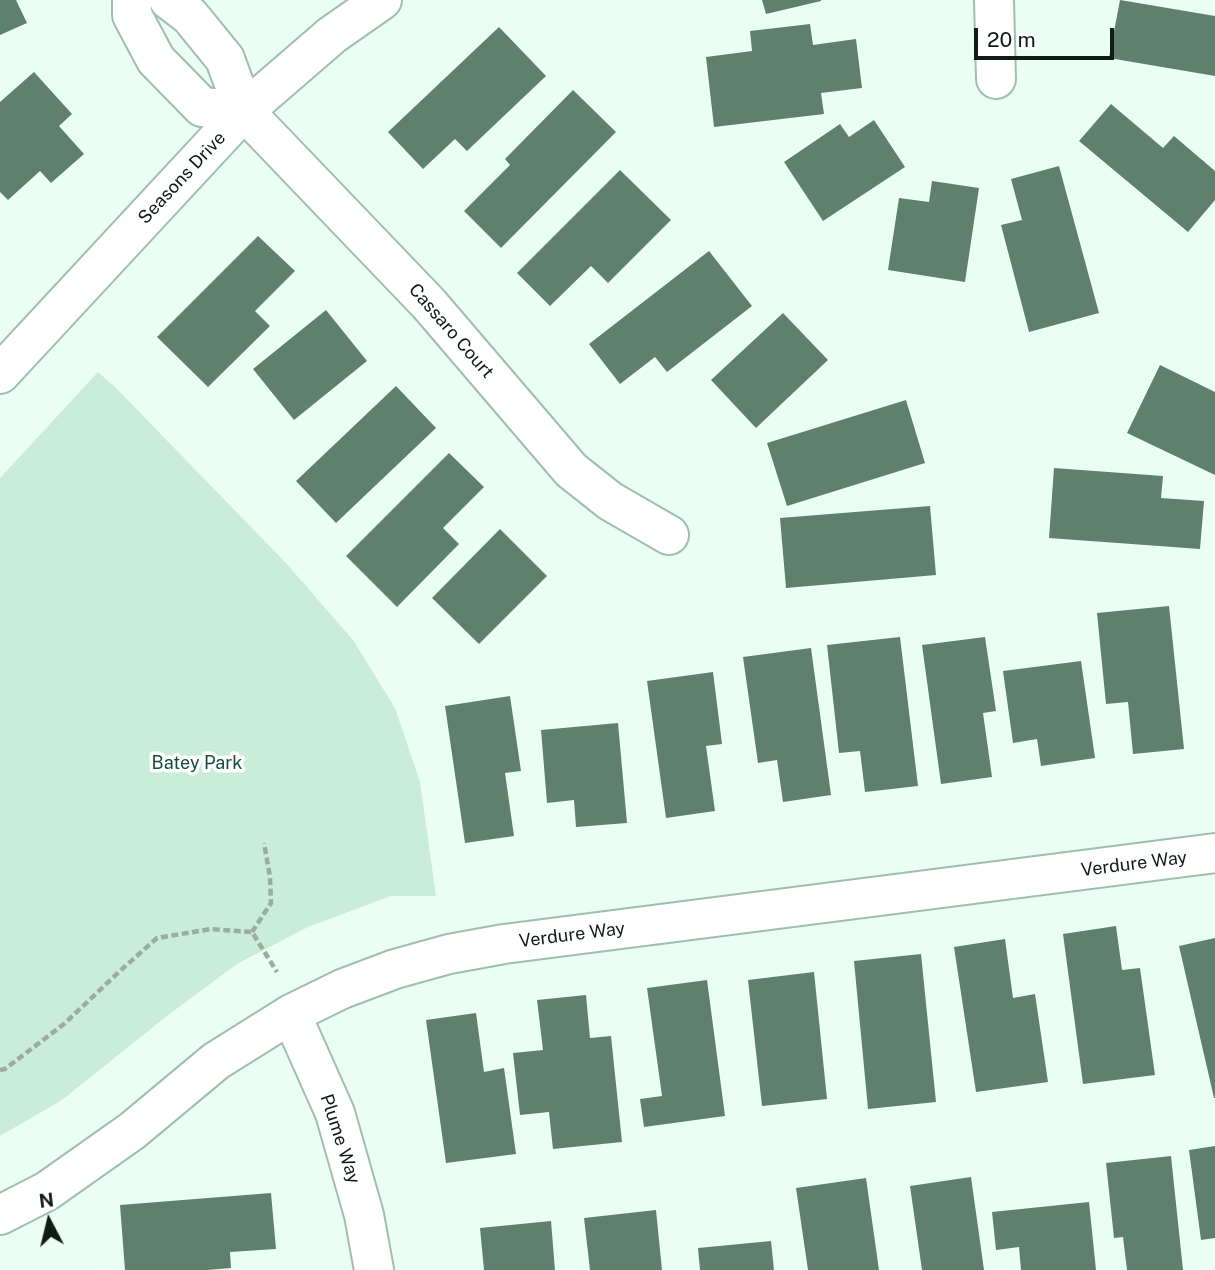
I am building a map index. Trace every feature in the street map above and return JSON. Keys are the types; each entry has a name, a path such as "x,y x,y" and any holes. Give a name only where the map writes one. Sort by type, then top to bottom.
{"street":[{"path":"132,0 132,15 156,60 202,107 244,111 225,59 190,16 169,0"},
{"name":"Seasons Drive","path":"0,374 244,111 332,35 382,0"},
{"path":"994,0 996,79"},
{"name":"Cassaro Court","path":"244,111 429,304 571,470 610,501 669,535"},
{"name":"Verdure Way","path":"0,1215 58,1184 132,1131 216,1060 296,1012 342,989 395,969 449,954 503,944 1215,853"},
{"name":"Plume Way","path":"296,1012 335,1113 364,1215 374,1270"}],"path":[{"path":"252,932 271,903 264,843"},
{"path":"0,1070 5,1069 64,1024 157,939 211,929 252,932"},
{"path":"252,932 296,1012"}],"green space":[{"name":"Batey Park","path":"98,372 286,563 353,640 395,708 420,782 436,896 391,896 308,927 237,964 62,1100 0,1136 0,478"}],"building":[{"path":"0,0 16,0 27,23 0,35"},
{"path":"762,0 821,0 821,1 766,14"},
{"path":"1120,0 1215,16 1215,76 1109,58"},
{"path":"810,24 813,45 856,39 862,88 821,93 824,114 714,127 706,57 752,51 750,31"},
{"path":"499,27 546,76 467,151 455,139 423,169 388,132"},
{"path":"34,72 72,114 59,126 84,154 51,183 40,171 8,200 0,192 0,102"},
{"path":"573,90 616,132 501,248 464,211 510,165 505,159"},
{"path":"1111,104 1163,148 1174,136 1215,171 1215,200 1188,232 1079,141"},
{"path":"874,120 905,167 823,221 784,162 840,124 849,137"},
{"path":"1059,166 1099,313 1029,332 1001,225 1022,220 1011,179"},
{"path":"620,170 671,220 608,283 591,266 550,306 517,273"},
{"path":"932,181 979,188 965,282 888,270 899,198 929,202"},
{"path":"258,236 295,271 255,311 270,326 208,387 157,337"},
{"path":"709,251 752,306 667,372 655,357 620,384 589,344"},
{"path":"326,310 367,361 294,420 253,369"},
{"path":"783,313 828,360 756,428 711,380"},
{"path":"1160,365 1215,392 1215,475 1127,433"},
{"path":"396,386 436,428 336,523 296,481"},
{"path":"906,400 925,463 787,506 767,443"},
{"path":"449,453 484,487 443,528 459,544 397,607 346,556"},
{"path":"1054,468 1163,476 1161,498 1204,501 1200,549 1049,538"},
{"path":"930,506 936,575 786,588 780,518"},
{"path":"500,529 547,576 479,644 432,598"},
{"path":"1169,606 1184,749 1133,754 1128,702 1106,704 1097,613"},
{"path":"900,637 918,786 865,792 860,751 839,753 827,645"},
{"path":"985,637 996,711 983,713 992,777 941,784 922,645"},
{"path":"811,648 831,795 783,802 777,760 758,763 743,657"},
{"path":"1081,661 1095,758 1041,766 1037,739 1013,743 1003,671"},
{"path":"713,672 722,744 706,746 715,811 666,818 647,681"},
{"path":"510,696 521,771 505,773 514,836 465,843 445,706"},
{"path":"618,723 627,823 576,827 574,800 547,803 541,730"},
{"path":"1116,926 1122,970 1140,968 1155,1075 1083,1084 1063,934"},
{"path":"1215,938 1215,1098 1214,1098 1179,946"},
{"path":"1005,939 1013,998 1035,994 1048,1082 976,1092 954,947"},
{"path":"921,954 936,1102 868,1109 854,961"},
{"path":"814,972 827,1099 762,1106 748,980"},
{"path":"707,980 725,1116 644,1127 640,1099 662,1096 647,988"},
{"path":"586,995 590,1038 611,1036 622,1142 553,1149 549,1112 520,1115 513,1053 543,1050 537,1000"},
{"path":"476,1013 484,1072 504,1068 516,1154 446,1163 426,1020"},
{"path":"1215,1146 1215,1238 1201,1240 1189,1150"},
{"path":"1171,1156 1183,1270 1127,1270 1123,1237 1114,1238 1106,1163"},
{"path":"971,1177 984,1270 922,1270 910,1186"},
{"path":"866,1178 879,1270 808,1270 796,1188"},
{"path":"271,1193 276,1249 230,1252 231,1268 125,1270 120,1205"},
{"path":"1089,1202 1096,1270 1021,1270 1019,1247 996,1250 992,1212"},
{"path":"656,1210 662,1270 590,1270 584,1218"},
{"path":"551,1221 555,1270 484,1270 480,1228"},
{"path":"771,1241 774,1270 700,1270 698,1248"}]}
